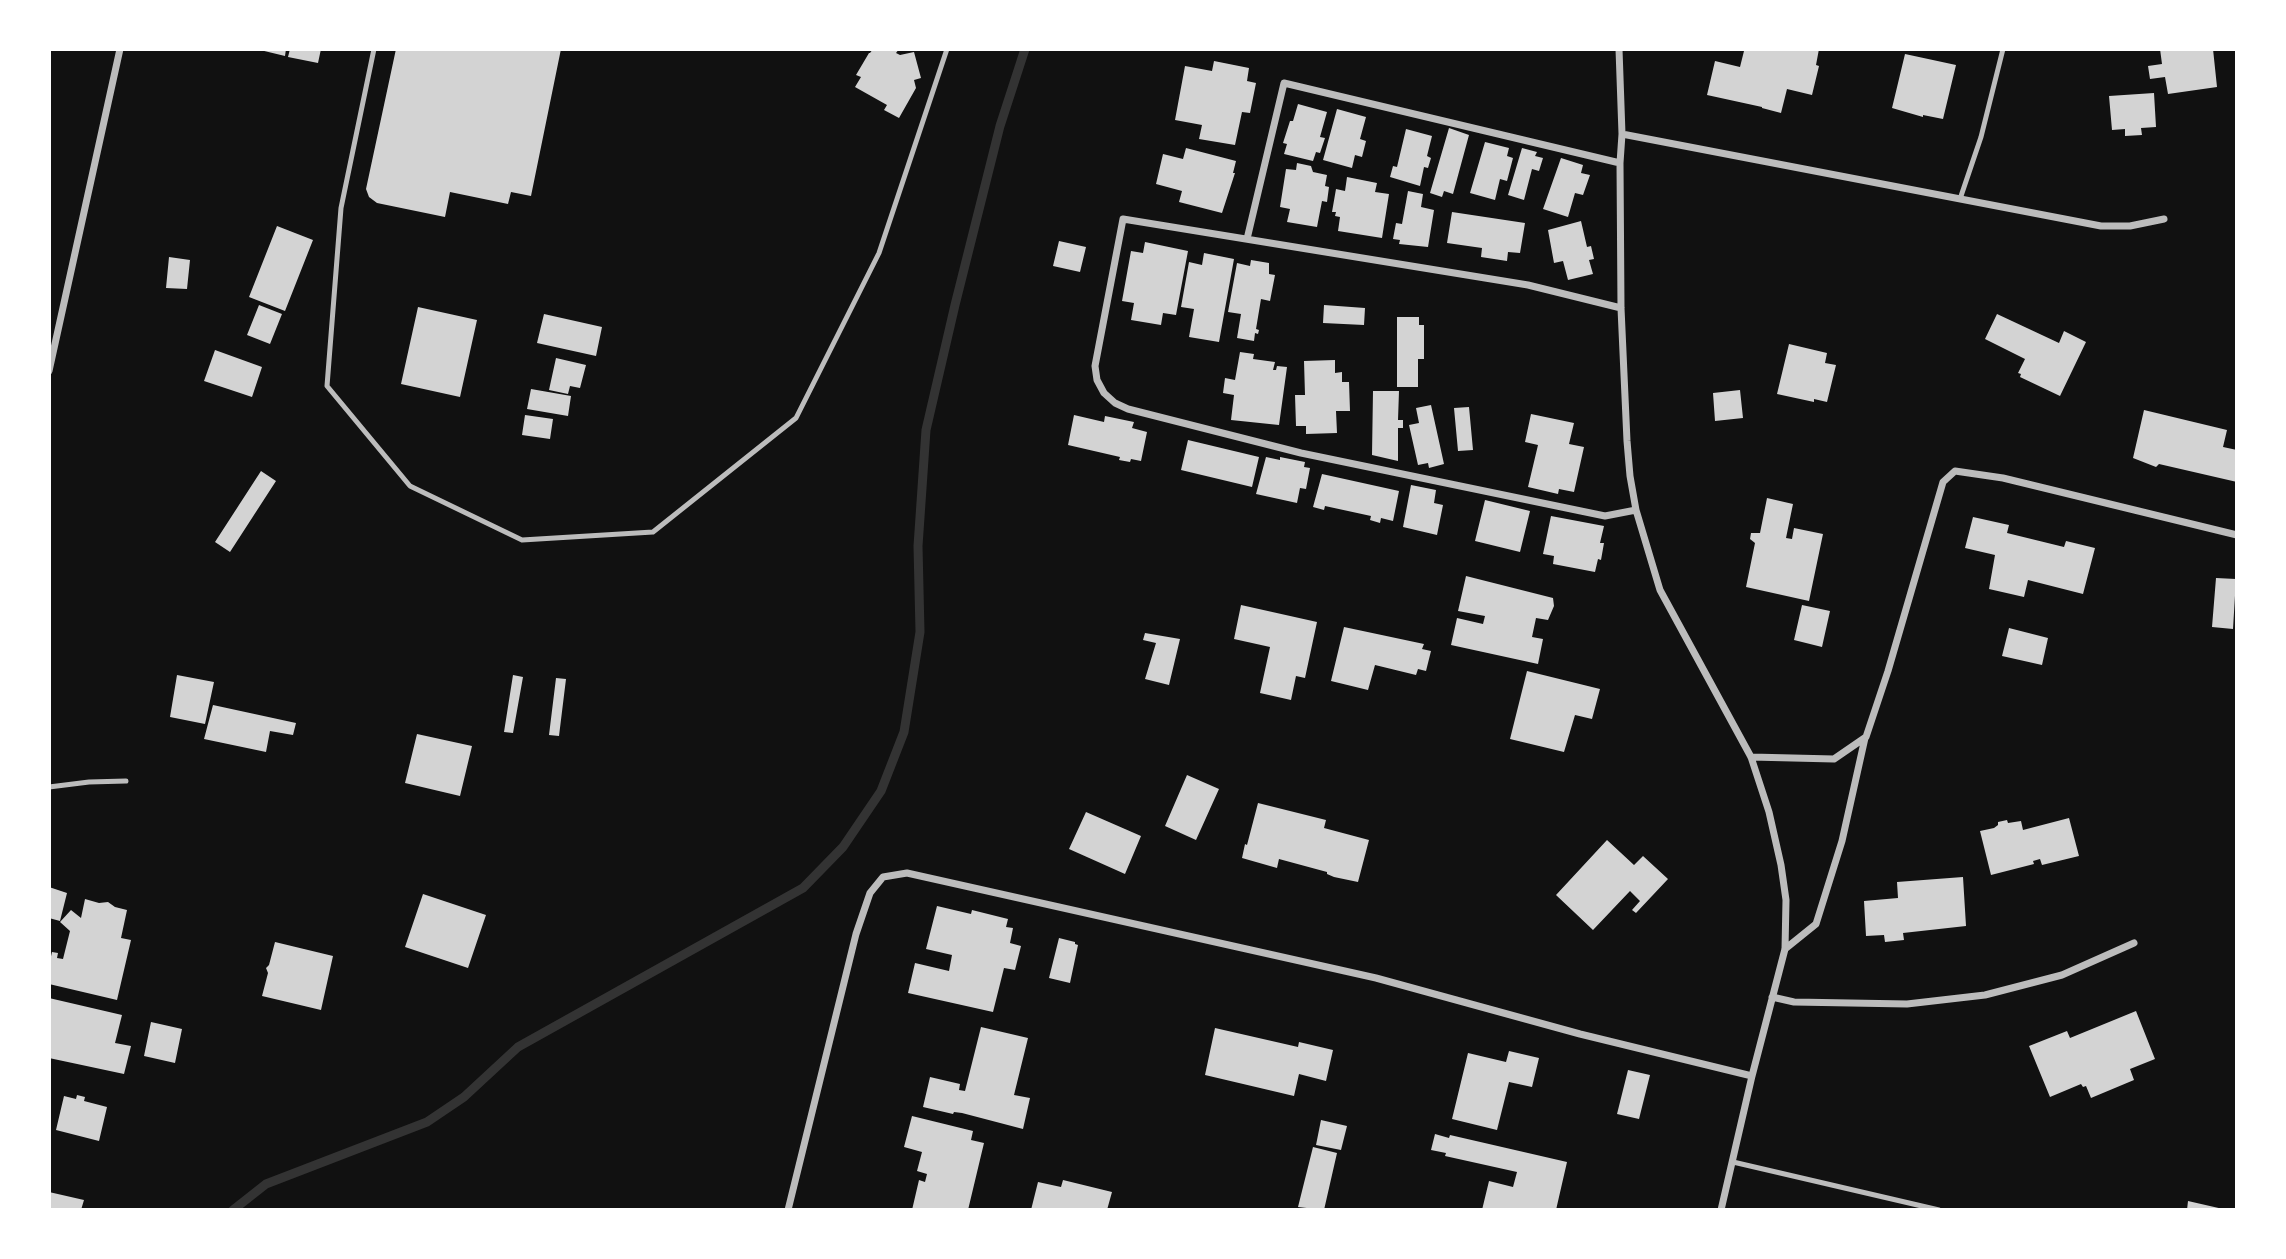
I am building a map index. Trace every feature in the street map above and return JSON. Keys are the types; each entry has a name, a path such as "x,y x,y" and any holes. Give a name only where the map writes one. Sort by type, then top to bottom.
{"street":[{"path":"49,371 120,49"},
{"path":"1619,49 1622,134 1621,308 1627,441 1636,510 1660,590 1751,757 1769,812 1786,900 1785,949 1721,1210"},
{"path":"1247,239 1284,83 1620,163"},
{"path":"1622,134 2101,226 2130,226 2164,219"},
{"path":"1621,308 1528,285 1123,219 1095,366 1097,380 1104,393 1115,403 1128,409 1301,453 1605,516 1636,510"},
{"path":"1785,949 1816,924 1842,841 1866,737 1943,482 1955,471 2003,478 2237,535"},
{"path":"1751,757 1834,759 1866,737"},
{"path":"789,1210 856,934 870,893 883,877 907,873 1376,978 1580,1034 1752,1076"},
{"path":"1772,997 1794,1002 1907,1004 1985,995 2062,975 2134,943"}],"lane":[{"path":"374,49 341,208 327,386 410,486 522,540 653,532 796,418 880,253 947,49"},
{"path":"1960,199 1981,136 2003,49"},
{"path":"49,787 126,781"},
{"path":"1733,1162 1939,1210"}],"building":[{"path":"256,49 286,49 285,56"},
{"path":"290,49 321,49 318,63 288,57"},
{"path":"396,49 561,49 531,196 511,192 508,204 450,192 445,217 377,203 369,197 366,189"},
{"path":"873,49 899,49 896,53 900,55 914,52 921,78 914,80 916,88 899,118 884,110 887,105 855,87 861,77 856,75"},
{"path":"1738,49 1819,49 1816,65 1819,66 1812,95 1787,89 1781,113 1707,95 1715,61 1740,67 1744,51"},
{"path":"2160,49 2213,49 2217,87 2168,94 2165,77 2150,79 2148,66 2162,64"},
{"path":"1905,54 1956,65 1943,119 1923,117 1892,108"},
{"path":"1214,61 1249,68 1247,81 1256,83 1250,113 1242,112 1235,145 1199,139 1202,125 1175,120 1185,66 1212,71"},
{"path":"2154,93 2156,127 2141,128 2142,135 2125,136 2125,129 2112,130 2109,96"},
{"path":"1298,104 1327,112 1320,137 1325,138 1320,153 1316,152 1313,161 1284,154 1287,144 1283,143"},
{"path":"1337,109 1366,117 1360,139 1366,141 1362,157 1355,155 1352,168 1323,160"},
{"path":"1449,128 1469,135 1453,194 1444,191 1442,197 1430,193"},
{"path":"1406,129 1432,136 1427,156 1431,158 1428,168 1424,167 1420,186 1390,177 1393,166 1397,167"},
{"path":"1485,142 1509,148 1507,156 1513,158 1507,181 1500,179 1495,200 1470,193"},
{"path":"1186,148 1236,161 1235,173 1222,213 1179,202 1182,191 1156,184 1163,154 1183,159"},
{"path":"1522,148 1537,152 1535,156 1543,158 1539,171 1532,169 1524,200 1508,195"},
{"path":"1561,158 1583,165 1581,173 1590,175 1583,195 1575,193 1568,217 1543,209"},
{"path":"1297,163 1311,166 1313,172 1327,175 1327,202 1322,201 1317,227 1287,222 1290,209 1280,207 1286,169 1296,170"},
{"path":"1347,177 1377,183 1375,192 1389,194 1382,238 1338,231 1340,217 1335,216 1336,212 1332,212 1336,189 1345,191"},
{"path":"1408,191 1423,194 1421,207 1434,210 1428,247 1399,244 1400,240 1393,239 1396,223 1402,224"},
{"path":"1452,212 1525,223 1520,253 1508,252 1507,261 1481,257 1482,248 1447,243"},
{"path":"1581,221 1587,247 1591,246 1594,259 1589,260 1593,274 1568,280 1563,261 1554,263 1548,230"},
{"path":"277,226 313,240 285,311 249,297"},
{"path":"1059,241 1086,247 1080,272 1053,266"},
{"path":"1145,242 1188,251 1176,315 1163,313 1161,325 1131,320 1134,303 1122,301 1131,251 1143,253"},
{"path":"1204,253 1234,259 1219,342 1189,337 1194,309 1181,307 1189,262 1202,265"},
{"path":"169,257 190,260 187,289 166,288"},
{"path":"1251,260 1269,263 1269,274 1275,275 1270,301 1261,299 1256,329 1259,330 1258,334 1255,333 1254,341 1237,338 1241,314 1228,312 1237,263 1250,266"},
{"path":"259,305 282,314 270,344 247,335"},
{"path":"1324,305 1365,308 1364,325 1323,323"},
{"path":"418,307 477,320 460,397 401,384"},
{"path":"544,314 602,327 596,356 537,343"},
{"path":"1997,314 2059,343 2064,331 2086,342 2060,396 2020,377 2021,374 2018,373 2025,359 1985,339"},
{"path":"1397,317 1419,317 1419,325 1424,325 1424,359 1418,359 1418,387 1397,387"},
{"path":"1789,344 1827,353 1825,363 1836,365 1827,402 1777,394"},
{"path":"215,350 262,367 252,397 204,381"},
{"path":"1240,352 1254,354 1253,359 1275,362 1273,370 1276,370 1277,366 1287,367 1279,425 1231,420 1234,395 1223,393 1225,378 1235,380"},
{"path":"556,358 586,365 580,388 570,386 568,394 549,390"},
{"path":"1335,360 1335,373 1342,372 1342,382 1349,382 1350,411 1336,411 1337,433 1306,434 1306,426 1296,426 1295,395 1305,395 1304,361"},
{"path":"531,389 571,396 568,416 527,409"},
{"path":"1740,390 1743,418 1715,421 1713,393"},
{"path":"1373,391 1399,391 1398,420 1403,420 1403,428 1398,428 1398,461 1372,455"},
{"path":"1431,405 1444,464 1429,468 1428,463 1418,465 1409,425 1419,423 1416,408"},
{"path":"1469,407 1473,450 1458,451 1454,408"},
{"path":"2144,410 2227,430 2223,447 2237,450 2237,482 2159,464 2156,467 2133,458"},
{"path":"1531,414 1574,423 1569,444 1584,447 1574,492 1559,489 1558,494 1528,487 1538,445 1525,442"},
{"path":"525,415 553,419 550,439 522,435"},
{"path":"1074,415 1104,422 1105,416 1134,422 1132,428 1147,432 1141,461 1119,460 1120,457 1068,445"},
{"path":"1188,440 1259,457 1252,487 1181,470"},
{"path":"1266,457 1305,462 1304,467 1310,468 1306,489 1300,488 1297,503 1256,494"},
{"path":"261,471 276,481 230,552 215,542"},
{"path":"1322,474 1399,491 1393,521 1381,518 1380,523 1370,520 1371,516 1325,506 1324,510 1313,507"},
{"path":"1411,485 1436,490 1434,503 1443,505 1437,535 1403,527"},
{"path":"1767,498 1793,504 1786,538 1792,539 1794,528 1823,534 1809,601 1746,587 1755,543 1750,539 1751,533 1760,533"},
{"path":"1485,500 1530,511 1520,552 1475,541"},
{"path":"1551,516 1604,526 1600,543 1604,543 1601,560 1598,559 1595,572 1553,564 1554,556 1543,554"},
{"path":"1973,517 2009,525 2007,533 2064,547 2066,541 2095,548 2083,594 2028,580 2024,597 1989,589 1995,555 1965,548"},
{"path":"1466,576 1553,598 1554,606 1548,620 1536,618 1532,637 1543,639 1538,664 1451,645 1457,618 1483,624 1485,616 1458,611"},
{"path":"2216,578 2236,579 2233,629 2212,627"},
{"path":"1241,605 1317,622 1305,678 1296,676 1291,700 1260,693 1270,647 1234,639"},
{"path":"1802,605 1830,611 1822,647 1794,640"},
{"path":"1344,627 1424,644 1422,649 1431,651 1426,671 1418,669 1416,675 1375,665 1368,690 1331,681"},
{"path":"2009,628 2048,638 2042,665 2002,656"},
{"path":"1145,633 1180,639 1169,685 1145,679 1156,643 1143,640"},
{"path":"1527,671 1600,689 1592,719 1575,715 1564,752 1510,739"},
{"path":"177,675 214,682 205,724 170,717"},
{"path":"513,675 523,677 513,733 504,732"},
{"path":"556,678 566,679 559,736 549,735"},
{"path":"213,705 296,723 293,735 270,731 266,752 204,739"},
{"path":"417,734 472,746 460,796 405,783"},
{"path":"1187,775 1219,789 1196,840 1165,826"},
{"path":"1258,803 1326,820 1324,828 1369,840 1358,882 1279,859 1277,868 1242,858"},
{"path":"1086,812 1141,836 1125,874 1069,849"},
{"path":"2069,818 2079,856 2042,865 2040,859 2033,861 2034,864 1991,875 1980,831 1994,828 1998,822 2007,820 2008,823 2021,821 2023,830"},
{"path":"1607,840 1634,865 1643,856 1668,879 1636,913 1632,910 1640,901 1630,891 1593,930 1556,895"},
{"path":"1963,877 1966,926 1903,933 1904,940 1885,942 1884,935 1866,936 1864,901 1898,898 1897,882"},
{"path":"49,887 67,893 60,921 49,918"},
{"path":"423,894 486,915 468,968 405,947"},
{"path":"85,899 99,903 108,902 127,910 121,938 131,940 117,1000 49,984 52,952 58,953 57,958 63,959 70,931 60,922 71,910 81,918"},
{"path":"937,906 971,914 972,910 1008,919 1006,927 1013,928 1010,943 1021,946 1015,970 1004,968 993,1012 908,993 915,963 949,971 952,955 926,949"},
{"path":"1059,938 1078,945 1070,983 1049,978"},
{"path":"275,942 333,956 321,1010 262,996 268,973 266,968"},
{"path":"49,998 122,1015 115,1043 131,1046 124,1074 49,1058"},
{"path":"2136,1011 2155,1059 2130,1069 2134,1080 2091,1098 2086,1086 2081,1084 2050,1097 2029,1046 2067,1031 2070,1038"},
{"path":"151,1022 182,1029 175,1063 144,1056"},
{"path":"981,1027 1028,1038 1014,1095 1030,1098 1023,1129 962,1113 953,1114 923,1107 930,1077 960,1084 959,1090 965,1091"},
{"path":"1215,1028 1298,1047 1299,1042 1333,1050 1326,1081 1299,1074 1294,1096 1205,1075"},
{"path":"1509,1051 1539,1058 1532,1087 1509,1082 1497,1130 1452,1119 1468,1053 1506,1062"},
{"path":"1628,1070 1650,1075 1639,1119 1617,1114"},
{"path":"77,1095 85,1097 84,1101 107,1107 99,1141 56,1130 64,1096 76,1099"},
{"path":"912,1116 973,1131 971,1140 984,1143 968,1210 912,1210 919,1180 925,1182 927,1174 917,1171 922,1152 904,1147"},
{"path":"1321,1120 1347,1126 1341,1150 1316,1145"},
{"path":"1435,1134 1449,1138 1450,1135 1567,1162 1556,1210 1482,1210 1489,1181 1513,1187 1517,1172 1445,1156 1446,1153 1431,1150"},
{"path":"1313,1147 1337,1153 1324,1210 1298,1207"},
{"path":"1063,1180 1112,1192 1107,1210 1031,1210 1038,1182 1061,1187"},
{"path":"49,1192 84,1200 81,1210 49,1210"},
{"path":"2188,1201 2223,1209 2223,1210 2187,1210"}],"waterway":[{"path":"233,1210 266,1184 427,1122 464,1097 518,1047 803,888 843,847 881,791 904,732 920,632 918,546 926,430 1000,126 1025,49"}]}
